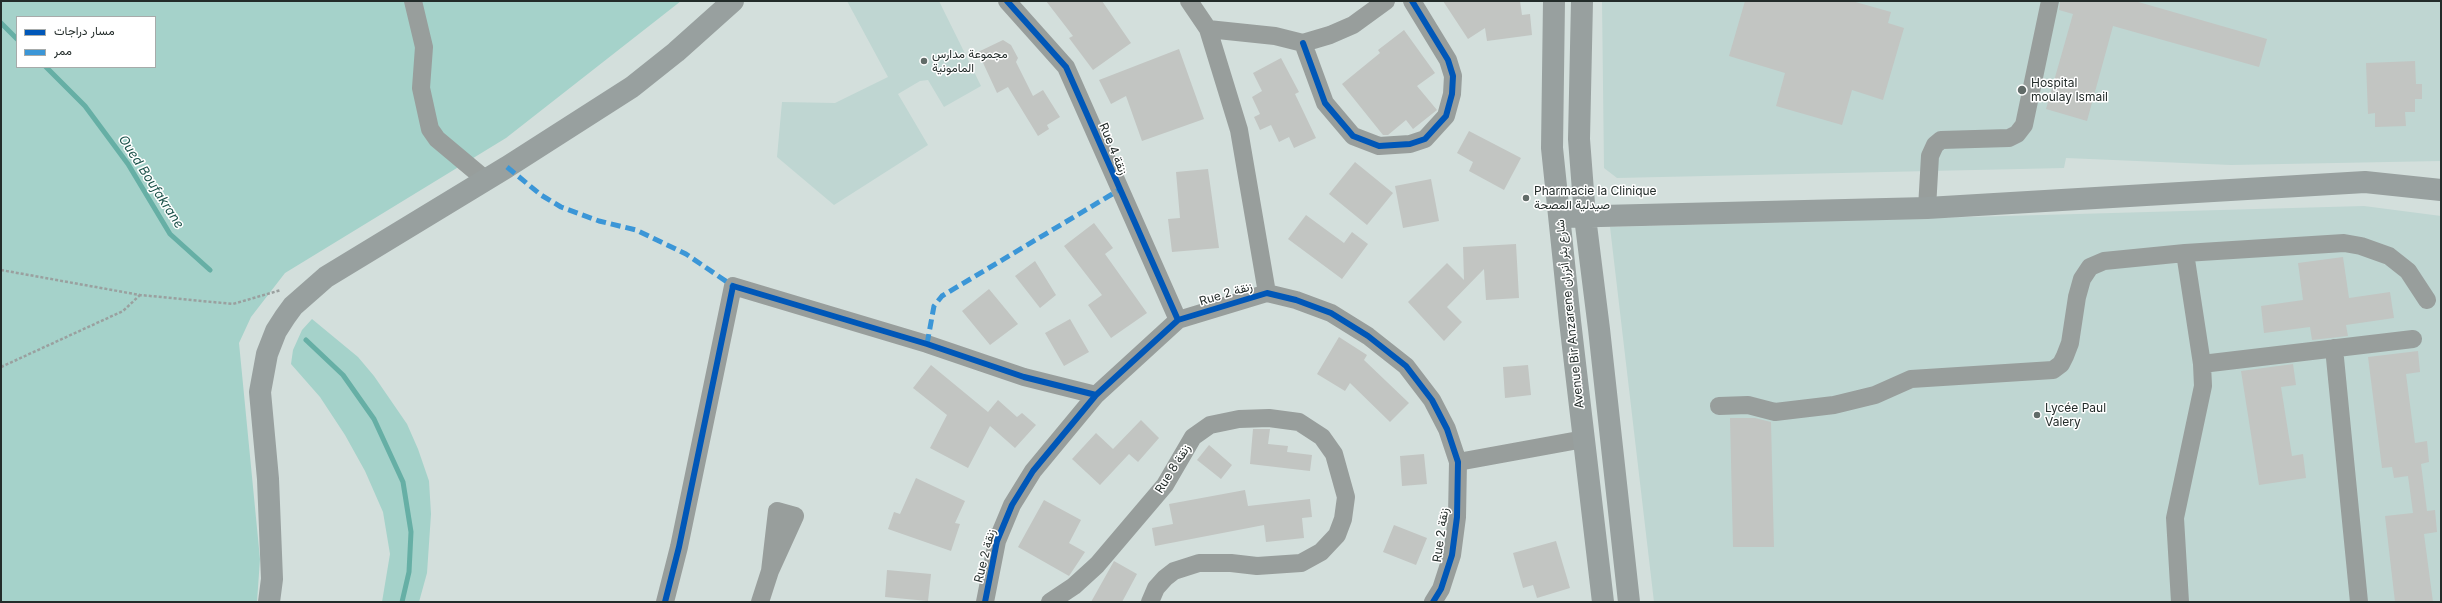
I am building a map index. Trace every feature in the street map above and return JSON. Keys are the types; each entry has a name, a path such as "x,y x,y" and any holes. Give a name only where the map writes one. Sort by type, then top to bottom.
{"main road":[{"path":"269,602 272,580 268,479 260,392 267,354 276,331 293,306 326,277 486,180 632,87 676,52 734,1"},
{"name":"Avenue Bir Anzarene شارع بئر أنزران","path":"1554,1 1552,148 1603,602"},
{"name":"Avenue Bir Anzarene شارع بئر أنزران","path":"1582,1 1579,139 1584,217 1600,328 1629,602"},
{"path":"1560,217 1927,208 2365,182 2441,190"}],"street":[{"path":"413,1 424,47 421,88 430,129 437,139 486,180"},
{"name":"Rue 4 زنقة","path":"1006,1 1066,68 1178,320"},
{"path":"1189,1 1208,29 1239,130 1267,293"},
{"path":"1208,29 1275,36 1303,43 1330,35 1353,25 1386,1"},
{"path":"1303,43 1325,104 1353,136 1379,146 1410,144 1425,139 1446,116 1452,94 1453,76 1448,60 1412,1"},
{"path":"1927,208 1930,156 1935,145 1942,140 2009,138 2017,134 2024,125 2050,1"},
{"path":"1719,406 1748,405 1775,412 1834,404 1875,395 1911,379 2053,370 2061,364 2070,343 2077,297 2082,279 2090,268 2104,260 2185,253 2344,243 2361,246 2389,256 2408,271 2427,300"},
{"path":"2180,602 2175,518 2203,386 2202,364 2185,253"},
{"path":"665,602 679,547 733,286 927,344 1024,377 1096,395"},
{"name":"Rue 2 زنقة","path":"985,602 997,541 1012,505 1033,472 1096,395 1178,320 1267,293 1296,300 1331,313 1368,336 1406,366 1432,400 1447,429 1458,462 1457,517 1452,555 1441,589 1433,602"},
{"path":"2202,364 2413,339"},
{"path":"2334,348 2359,602"},
{"name":"Rue 8 زنقة","path":"1050,602 1074,586 1097,565 1165,485 1193,437 1210,425 1239,419 1268,418 1299,422 1322,437 1334,454 1346,497 1343,519 1336,535 1322,552 1301,563 1257,566 1231,563 1199,563 1174,572 1165,578 1156,588 1150,602"},
{"path":"1458,462 1584,439"},
{"path":"760,602 770,571"}],"path":[{"path":"1,270 140,295 233,304 283,289"},
{"path":"1,367 123,311 140,295"}],"shaded area":[{"path":"847,1 939,1 981,86 944,107 928,80 920,81 898,94 928,145 834,205 777,157 782,102 835,103 888,77"},
{"name":"Hospital moulay Ismail","path":"1602,1 2441,1 2441,161 2231,165 2066,158 2064,168 1617,178 1604,168"},
{"name":"Lycée Paul Valery","path":"2364,206 2441,216 2441,602 1654,602 1610,227"}],"green space":[{"path":"1,1 681,1 506,138 285,273 251,317 239,343 260,559 257,602 1,602"},
{"path":"312,319 358,357 374,376 407,424 418,449 429,481 431,514 427,573 419,602 382,602 390,554 383,512 365,471 345,435 320,397 291,364 293,350 302,330"}],"building":[{"path":"1046,1 1102,1 1131,43 1093,70 1069,38 1073,36"},
{"path":"1443,1 1520,1 1522,15 1530,14 1532,35 1487,41 1485,28 1468,39"},
{"path":"1745,1 1852,1 1891,12 1888,23 1904,28 1883,100 1852,90 1842,125 1776,106 1785,73 1729,56"},
{"path":"2060,1 2135,1 2267,39 2259,67 2113,26 2087,121 2046,109 2073,14 2059,10"},
{"path":"1404,30 1435,73 1417,86 1437,110 1413,129 1406,120 1388,135 1383,135 1342,84 1380,53 1378,50"},
{"path":"1003,40 1011,45 1018,58 1016,62 1033,96 1043,90 1060,117 1047,125 1049,129 1038,136 1008,87 997,93 978,52"},
{"path":"1179,49 1204,119 1142,141 1126,96 1111,104 1099,80"},
{"path":"1281,58 1299,92 1295,94 1316,138 1294,148 1289,137 1279,142 1271,125 1260,130 1254,117 1260,114 1252,97 1262,91 1253,73"},
{"path":"2415,61 2416,84 2422,84 2422,99 2415,99 2415,112 2405,112 2406,126 2375,127 2375,113 2368,114 2366,63"},
{"path":"1469,131 1521,158 1504,190 1469,171 1473,162 1457,153"},
{"path":"1355,162 1393,193 1367,225 1329,194"},
{"path":"1208,169 1219,248 1172,252 1168,219 1180,218 1176,172"},
{"path":"1431,179 1439,221 1403,228 1395,186"},
{"path":"1306,215 1344,243 1352,232 1368,244 1342,279 1288,239"},
{"path":"1094,223 1113,248 1105,254 1147,313 1111,338 1088,305 1102,295 1064,246"},
{"path":"1516,244 1519,298 1486,300 1484,269 1447,307 1462,322 1444,341 1408,302 1447,263 1464,280 1463,247"},
{"path":"2343,257 2349,298 2390,292 2394,318 2346,325 2348,336 2312,340 2310,327 2264,333 2261,306 2303,300 2298,263"},
{"path":"1035,261 1056,295 1040,308 1015,276"},
{"path":"989,289 1018,324 990,345 962,311"},
{"path":"1070,319 1089,352 1064,366 1045,333"},
{"path":"1339,337 1367,355 1364,360 1409,403 1390,422 1350,383 1345,391 1317,374"},
{"path":"2418,351 2420,372 2406,374 2415,443 2427,441 2429,462 2421,464 2427,511 2435,510 2437,532 2424,534 2433,602 2395,602 2385,516 2413,513 2408,476 2394,478 2392,467 2382,468 2368,357"},
{"path":"2293,364 2296,385 2281,387 2292,456 2303,454 2306,478 2259,485 2241,371"},
{"path":"931,365 988,412 998,400 1017,417 1022,413 1036,425 1015,448 990,426 968,468 930,448 947,415 913,388"},
{"path":"1528,365 1531,395 1505,398 1503,367"},
{"path":"1730,418 1755,418 1771,422 1774,547 1733,547"},
{"path":"1141,420 1159,438 1138,462 1129,454 1100,485 1072,459 1096,433 1113,449"},
{"path":"1253,429 1270,429 1268,444 1288,446 1287,452 1312,455 1310,471 1250,464"},
{"path":"1209,445 1232,465 1221,479 1197,460"},
{"path":"1424,454 1427,484 1402,486 1400,456"},
{"path":"916,478 965,501 955,523 960,524 951,551 888,529 894,512 900,514"},
{"path":"1245,490 1248,506 1310,499 1312,517 1302,518 1304,538 1266,542 1264,525 1155,546 1152,528 1173,524 1169,504"},
{"path":"1044,500 1081,520 1069,543 1085,552 1069,576 1018,547"},
{"path":"1394,525 1427,538 1416,565 1383,552"},
{"path":"1556,541 1570,588 1537,598 1533,585 1523,588 1513,553"},
{"path":"1114,561 1137,574 1122,602 1091,602"},
{"path":"887,570 931,574 928,601 885,597"}],"waterway":[{"name":"Oued Boufakrane","path":"1,23 16,38"},
{"name":"Oued Boufakrane","path":"47,68 85,106 128,164 170,234 210,270"},
{"path":"306,340 343,375 374,419 403,482 411,532 409,572 402,602"}],"marked path":[{"path":"507,167 541,195 561,207 599,221 636,230 686,254 733,286"},
{"path":"927,344 934,306 942,296 1119,190"}],"cycle path":[{"path":"1007,1 1066,67 1178,320"},
{"path":"1303,43 1325,103 1353,136 1379,146 1410,144 1425,139 1446,116 1452,94 1453,76 1448,60 1412,1"},
{"path":"665,602 679,547 733,286 927,344 1024,377 1096,395"},
{"path":"985,602 997,541 1012,505 1033,471 1096,395 1178,320 1267,293 1296,300 1331,313 1368,336 1406,366 1432,400 1447,429 1458,462 1457,517 1452,555 1441,589 1433,602"}],"place":[{"name":"مجموعة مدارس المامونية","path":"924,61"},
{"name":"Hospital moulay Ismail","path":"2022,90"},
{"name":"Pharmacie la Clinique صيدلية المصحة","path":"1526,198"},
{"name":"Lycée Paul Valery","path":"2037,415"}]}
